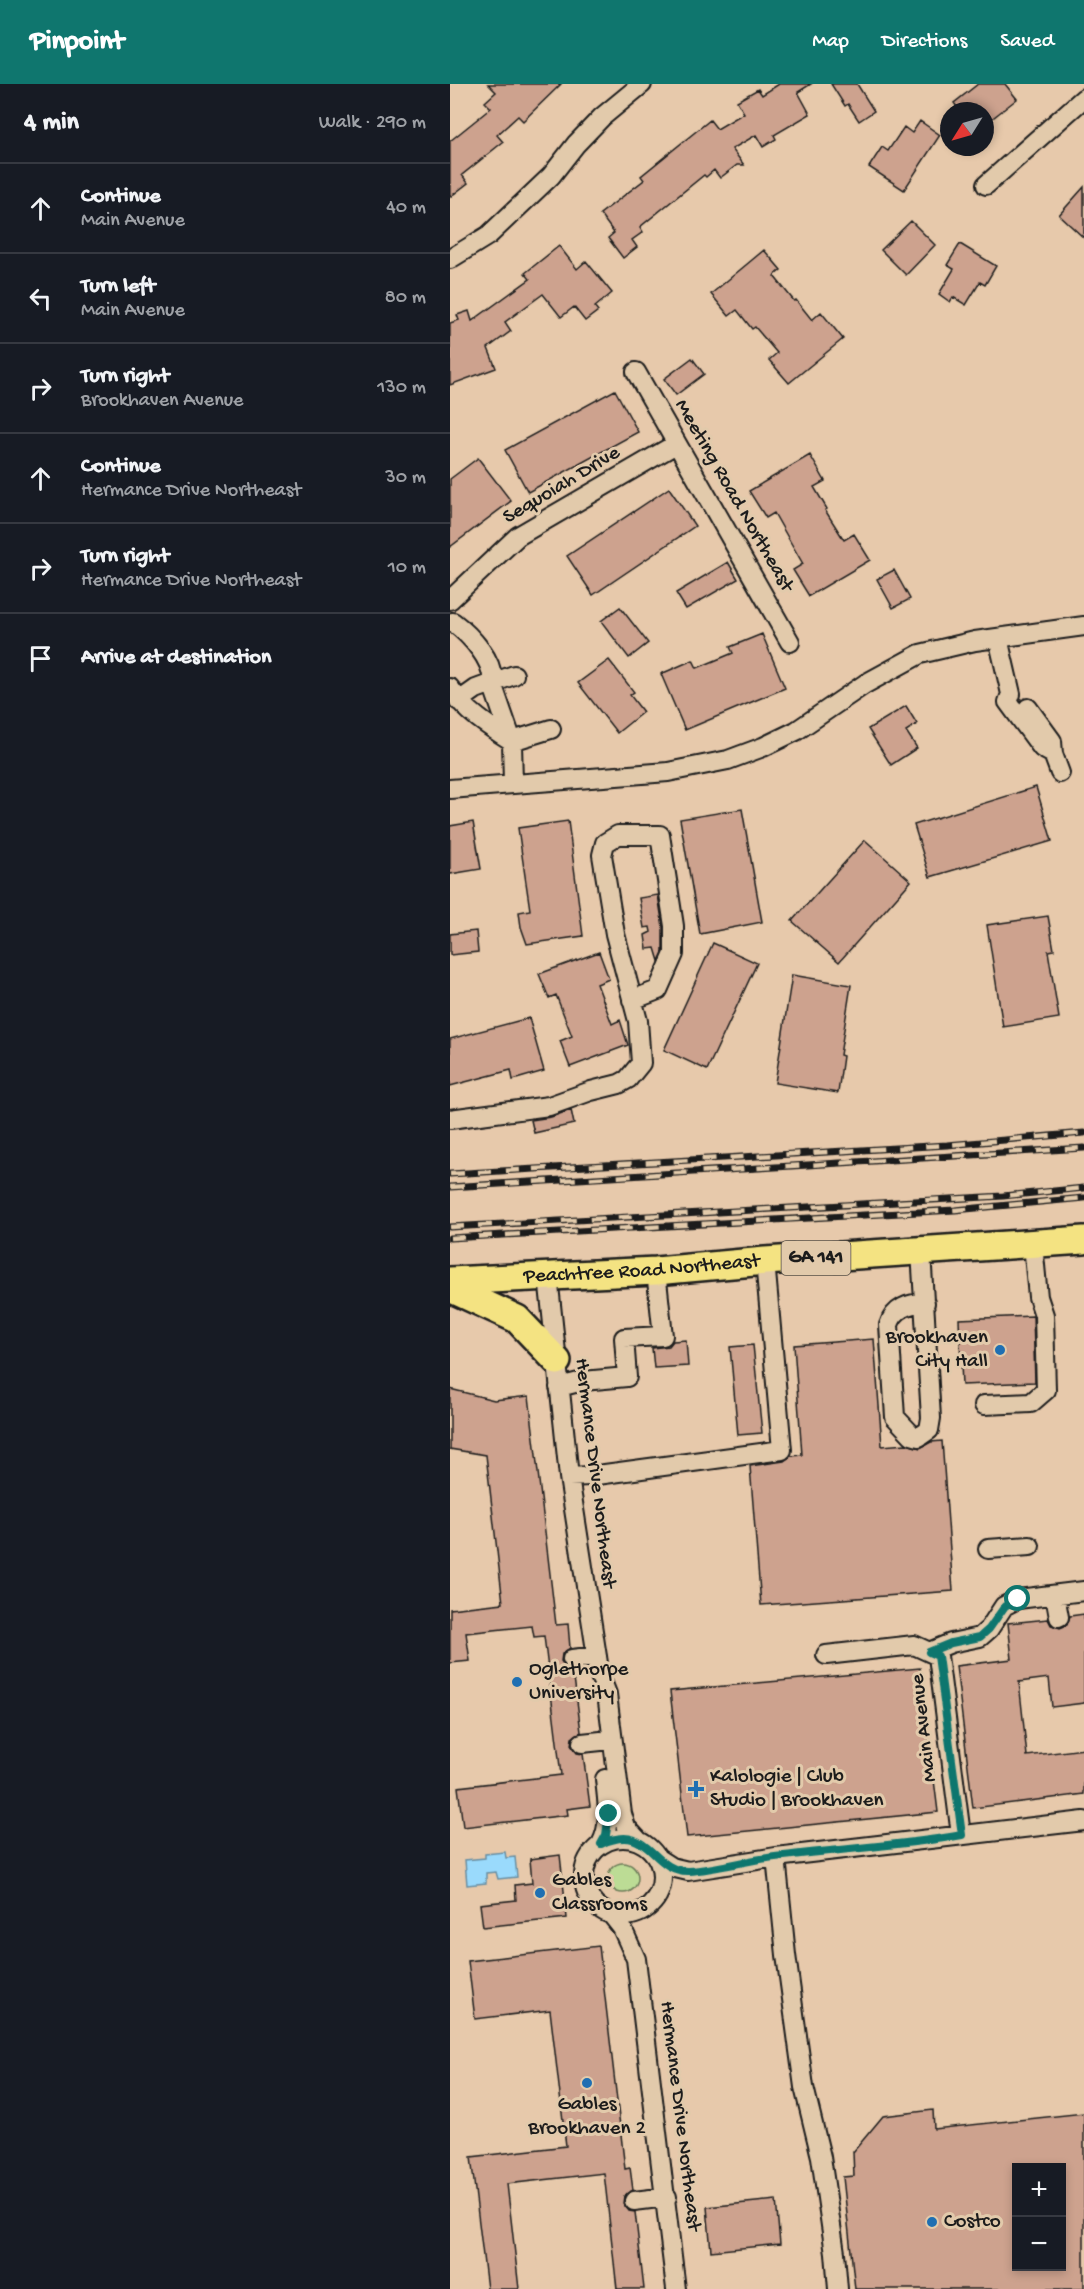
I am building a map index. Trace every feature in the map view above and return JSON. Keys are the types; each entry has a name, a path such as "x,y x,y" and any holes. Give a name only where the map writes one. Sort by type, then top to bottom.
{"highway":[{"name":"Peachtree Road Northeast","path":"450,1281 656,1271 1084,1240"},
{"path":"450,1288 517,1319 558,1374"}],"street":[{"path":"450,259 489,235 551,176 576,144 602,117 642,84"},
{"path":"986,185 1084,98"},
{"name":"Meeting Road Northeast","path":"636,372 790,642"},
{"name":"Sequoiah Drive","path":"450,600 518,536 676,444"},
{"path":"451,621 468,634 493,674 492,683 512,741 513,784"},
{"path":"450,789 668,772 728,760 796,731 865,684 920,654 975,641 1084,626"},
{"path":"998,638 1011,693 1008,702 1027,716 1060,773"},
{"path":"454,695 514,675"},
{"path":"454,695 484,724 512,741 551,729"},
{"path":"450,1119 549,1106 619,1084 628,1079 640,1063 638,1021 632,1000 615,934 602,855 605,843 618,835 660,835 674,927 674,954 658,990 632,1000"},
{"path":"984,1405 1031,1403 1046,1390 1044,1316 1038,1297 1033,1244"},
{"path":"921,1251 925,1303 931,1418 929,1430 919,1437 912,1436 895,1417 889,1325 896,1313 904,1306 911,1303 925,1303"},
{"path":"569,1477 782,1450 765,1262"},
{"path":"558,1374 583,1382 627,1377 624,1338 663,1336 656,1271"},
{"name":"Hermance Drive Northeast","path":"548,1276 569,1477 600,1676 607,1694 622,1814 626,1827 657,1857 671,1867 687,1871"},
{"path":"988,1549 1030,1546"},
{"name":"Main Avenue","path":"929,1652 951,1643 980,1637 989,1629 1005,1606 1018,1599 1084,1592"},
{"path":"1055,1595 1059,1617"},
{"path":"826,1655 914,1645 929,1652"},
{"name":"Main Avenue","path":"929,1652 938,1656 962,1835"},
{"path":"572,1659 597,1656"},
{"name":"Hermance Drive Northeast","path":"600,1676 596,1695 609,1814 606,1835 601,1844 591,1852 585,1864 583,1876 585,1888 591,1900 600,1909 611,1914 622,1928 636,1959 667,2197 676,2289"},
{"path":"583,1749 602,1747"},
{"path":"662,1884 670,1877 687,1871 776,1857 1084,1821"},
{"path":"601,1844 612,1838 625,1837 638,1840"},
{"path":"657,1857 662,1870 662,1884"},
{"path":"776,1857 801,2066 821,2157 838,2289"},
{"name":"Hermance Drive Northeast","path":"632,1950 632,1937 640,1912 657,1896 662,1884"},
{"path":"611,1914 624,1916 640,1912"},
{"path":"634,2201 667,2197"}],"green space":[{"path":"623,1863 633,1868 638,1878 633,1888 623,1893 613,1888 608,1878 613,1868"}],"water":[{"path":"505,1852 506,1858 515,1857 517,1877 498,1879 496,1872 486,1873 486,1883 467,1885 465,1860 485,1858 485,1854"}],"building":[{"path":"488,84 561,84 523,121 518,116 497,135 503,142 462,175 468,183 450,197 450,141 491,108 485,102 496,92"},
{"path":"779,84 811,84 798,92 810,114 774,135 776,139 763,147 756,135 732,149 744,165 737,165 720,178 714,170 706,177 704,175 640,227 643,232 632,240 637,247 623,258 608,238 614,233 600,214 644,180 641,176 710,120 717,129 744,113 737,101 758,89 762,95"},
{"path":"831,84 857,84 874,111 859,121 848,104 845,106"},
{"path":"978,84 1005,84 1017,99 994,117 994,102 955,102"},
{"path":"920,121 940,135 904,190 869,167 882,147 888,151 904,127 912,133"},
{"path":"1084,187 1084,238 1059,215"},
{"path":"911,221 935,245 906,275 881,250"},
{"path":"960,244 996,266 985,285 980,282 966,305 953,297 950,302 939,294 954,269 947,265"},
{"path":"559,246 577,269 586,261 612,293 595,307 598,311 585,321 574,307 561,317 543,294 505,322 511,331 488,348 496,368 450,385 450,323 459,320 457,315 469,311 472,321 530,279 525,273"},
{"path":"764,250 781,270 774,276 794,301 796,300 812,320 821,312 843,339 789,383 769,360 777,353 755,327 752,329 737,310 729,316 711,294"},
{"path":"692,358 704,374 676,395 664,379"},
{"path":"615,390 638,432 528,492 505,450"},
{"path":"810,455 825,481 814,487 827,509 825,510 844,540 854,534 870,560 809,596 793,570 803,564 774,513 766,518 749,491"},
{"path":"478,458 511,501 450,547 450,479"},
{"path":"669,488 695,526 593,595 567,556"},
{"path":"728,562 738,579 686,609 676,593"},
{"path":"894,570 910,599 893,608 877,579"},
{"path":"620,607 648,643 629,658 601,621"},
{"path":"762,634 785,688 685,730 661,674 693,660 697,668 733,653 730,647"},
{"path":"609,660 634,692 630,695 643,712 617,733 578,683"},
{"path":"906,706 917,724 906,731 917,748 891,765 868,729"},
{"path":"1036,787 1052,841 930,877 914,825"},
{"path":"742,809 762,922 700,934 680,819"},
{"path":"568,821 583,936 527,944 519,912 530,910 518,828"},
{"path":"473,822 481,869 450,874 450,826"},
{"path":"865,840 911,881 839,962 792,921"},
{"path":"658,895 663,927 663,952 659,961 655,948 647,949 645,935 651,932 650,927 644,928 639,898"},
{"path":"1048,916 1054,950 1048,951 1059,1018 1003,1027 987,925"},
{"path":"476,931 478,952 450,955 450,934"},
{"path":"713,943 757,963 707,1070 664,1050"},
{"path":"599,952 609,979 597,984 612,1024 620,1020 628,1045 570,1067 560,1041 572,1036 556,995 549,998 539,974"},
{"path":"792,975 851,985 840,1055 843,1056 838,1093 775,1083"},
{"path":"529,1018 544,1071 513,1080 511,1070 450,1086 450,1039"},
{"path":"571,1110 574,1124 534,1133 531,1120 551,1117"},
{"name":"Brookhaven City Hall","path":"1033,1316 1035,1382 962,1385 959,1319"},
{"path":"874,1339 882,1446 906,1444 920,1448 931,1442 942,1441 953,1591 761,1605 750,1466 784,1461 791,1456 802,1455 794,1345"},
{"path":"686,1340 688,1366 654,1368 652,1348 669,1346 673,1341"},
{"path":"753,1345 762,1433 738,1435 730,1347"},
{"path":"450,1389 494,1400 529,1396 556,1625 568,1624 570,1648 562,1654 561,1661 567,1669 573,1670 581,1732 572,1738 571,1745 577,1753 583,1754 590,1806 567,1809 568,1815 463,1827 458,1787 561,1775 544,1636 534,1637 532,1626 466,1633 470,1661 450,1663 450,1609 503,1603 486,1455 450,1449"},
{"path":"1084,1614 1084,1703 1052,1707 1049,1678 1019,1682 1027,1756 1084,1749 1084,1794 973,1808 956,1666 1012,1659 1008,1623 1048,1619 1051,1625 1060,1628 1067,1625 1070,1616"},
{"path":"920,1668 938,1812 687,1837 670,1691"},
{"name":"Gables Classrooms","path":"560,1855 567,1918 483,1927 480,1904 516,1900 515,1885 532,1883 530,1859"},
{"name":"Gables Brookhaven 2","path":"599,1946 625,2169 630,2168 633,2190 624,2196 623,2203 629,2211 635,2212 644,2289 617,2289 604,2173 507,2184 519,2289 487,2289 471,2157 566,2146 550,2010 475,2019 468,1961"},
{"name":"Costco","path":"933,2110 934,2129 1084,2113 1084,2289 855,2289 843,2177 854,2176 853,2152 883,2116"},
{"path":"776,2200 780,2244 711,2251 707,2207"}],"railway":[{"path":"450,1174 947,1145 1084,1133"},
{"path":"450,1187 1084,1148"},
{"path":"450,1227 1003,1196 1084,1188"},
{"path":"450,1238 955,1210 1084,1198"}],"place":[{"name":"Brookhaven City Hall","path":"1000,1350"},
{"name":"Oglethorpe University","path":"517,1682"},
{"name":"Kalologie | Club Studio | Brookhaven","path":"696,1789"},
{"name":"Gables Classrooms","path":"540,1893"},
{"name":"Gables Brookhaven 2","path":"587,2083"},
{"name":"Costco","path":"932,2222"}],"route":[{"path":"609,1814 606,1835 601,1844 612,1838 625,1837 638,1840 671,1867 687,1871 776,1857 962,1835 938,1656 929,1652 951,1643 980,1637 989,1629 1005,1606 1018,1599"}]}
